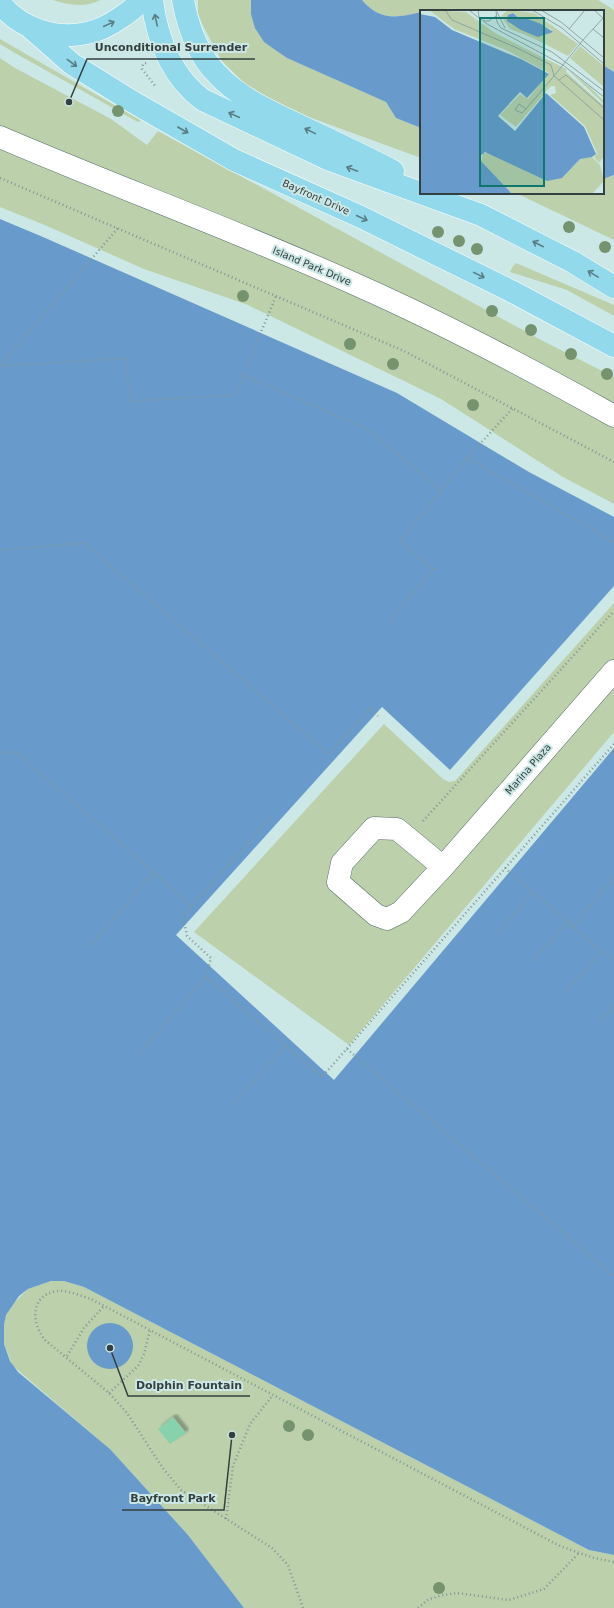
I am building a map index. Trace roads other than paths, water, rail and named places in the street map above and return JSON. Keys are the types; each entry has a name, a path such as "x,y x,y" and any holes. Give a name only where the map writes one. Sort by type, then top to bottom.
{"main road":[{"path":"2,8 31,28 59,36 88,33 114,22 138,5 141,0"},
{"path":"152,0 158,28 167,57 180,78 203,100 330,160 420,193"},
{"path":"183,0 188,24 196,45 216,74 231,87 274,113 420,185"},
{"name":"Bayfront Drive","path":"31,28 72,64 133,102 234,160 361,217 511,291 614,346"},
{"path":"423,194 481,215"},
{"path":"440,194 573,262 614,287"}],"lane":[{"name":"Island Park Drive","path":"0,137 357,284 445,326 525,367 614,416"},
{"name":"Marina Plaza","path":"443,867 397,829 374,828 342,863 338,882 376,915 387,918 401,912 443,867 614,671"}],"water":[{"path":"251,0 362,0 375,12 382,15 404,16 420,12 420,128 396,118 386,102 287,58 264,42 255,28 251,14"},
{"path":"604,66 614,72 614,175 604,179"},
{"path":"0,219 397,393 529,472 614,517 614,586 450,770 382,707 176,935 334,1080 614,748 614,1555 589,1550 84,1287 64,1281 51,1281 28,1289 19,1296 6,1315 4,1325 4,1344 10,1361 18,1372 110,1449 188,1535 244,1608 0,1608"},
{"path":"105,1323 115,1323 123,1327 129,1333 133,1341 133,1351 129,1359 123,1365 115,1369 105,1369 97,1365 91,1359 87,1351 87,1341 91,1333 97,1327"}],"place":[{"name":"Unconditional Surrender","path":"69,102"},
{"name":"Dolphin Fountain","path":"110,1348"},
{"name":"Bayfront Park","path":"232,1435"}]}
